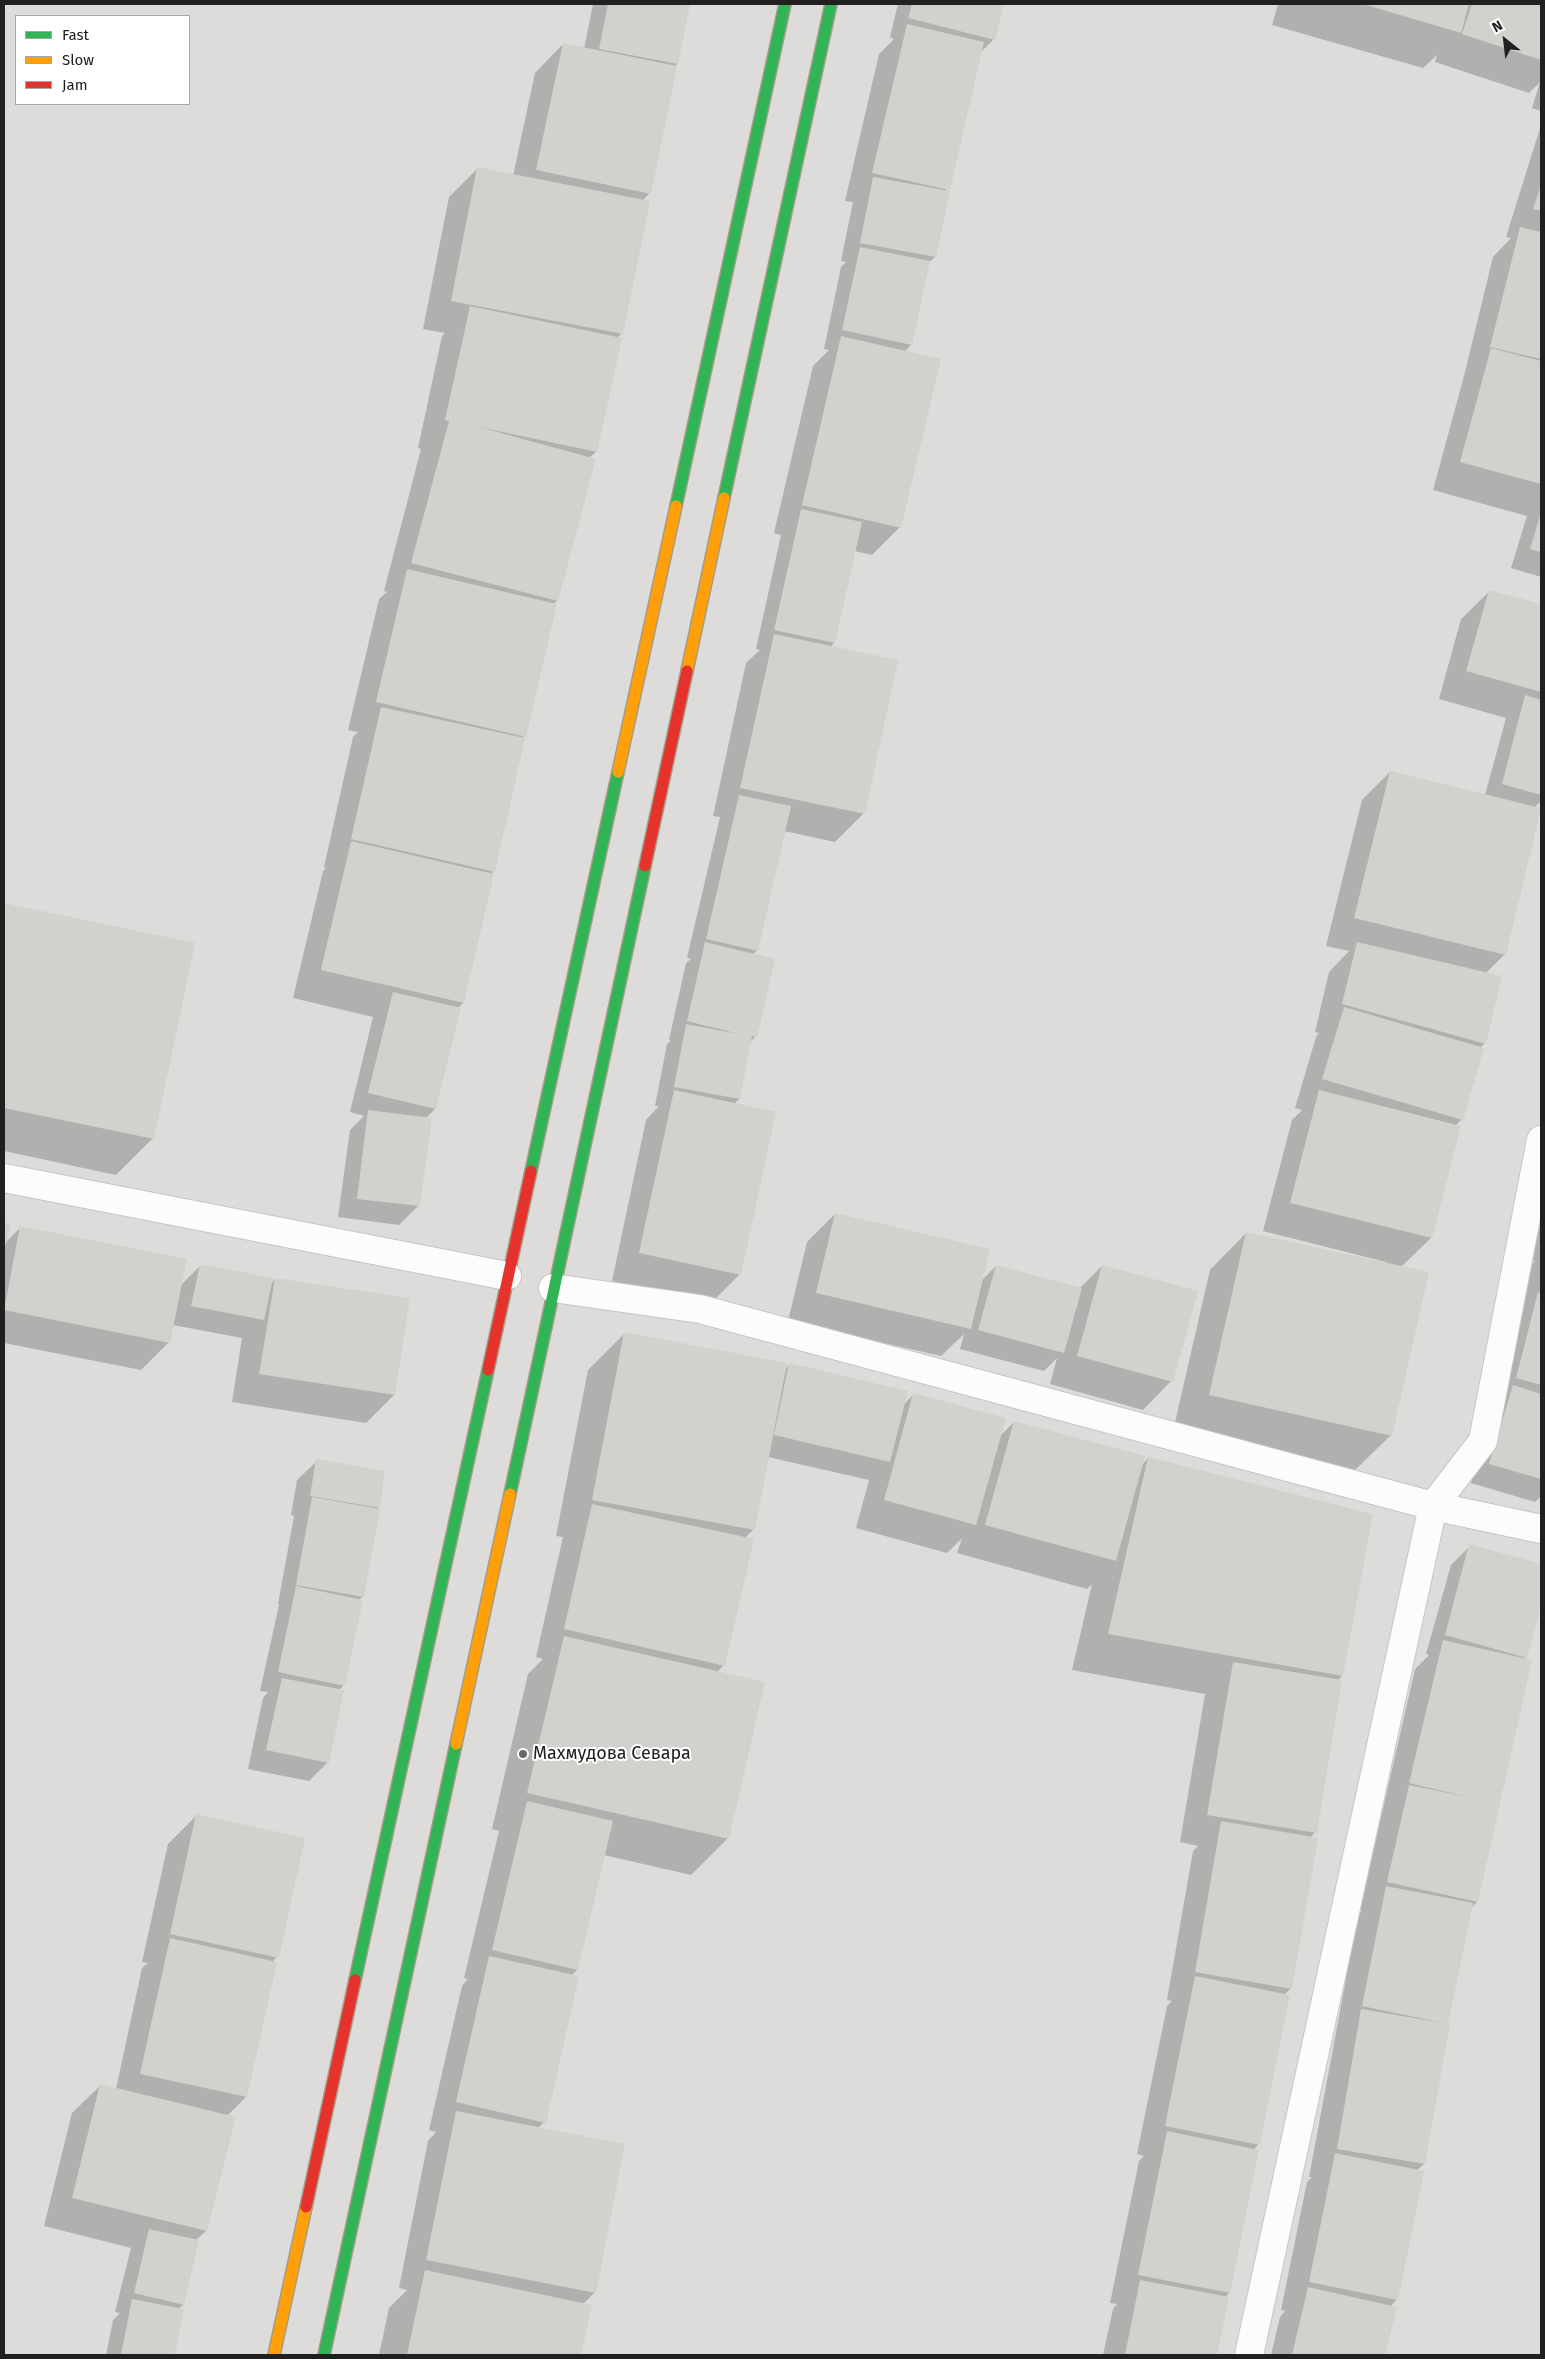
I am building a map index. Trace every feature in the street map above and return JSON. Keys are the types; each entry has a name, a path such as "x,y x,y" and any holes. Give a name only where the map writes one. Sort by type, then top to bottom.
{"main road":[{"path":"274,2355 785,4"},
{"path":"324,2355 831,4"}],"street":[{"path":"1249,2355 1433,1506 1483,1441 1541,1140"},
{"path":"4,1178 507,1276"},
{"path":"553,1288 700,1309 1433,1506 1541,1529"}],"shaded area":[{"path":"4,4 1541,4 1541,2355 4,2355"}],"building":[{"path":"608,4 690,4 678,64 599,49"},
{"path":"912,4 1004,4 995,40 908,18"},
{"path":"1363,4 1469,4 1461,33"},
{"path":"1472,4 1541,4 1541,60 1462,34"},
{"path":"907,24 984,42 950,190 872,173"},
{"path":"563,43 677,66 651,194 536,170"},
{"path":"477,167 650,201 623,334 451,301"},
{"path":"873,177 950,191 936,257 860,243"},
{"path":"1541,185 1541,211 1533,209"},
{"path":"1520,227 1541,232 1541,359 1490,347"},
{"path":"860,247 930,261 912,345 842,330"},
{"path":"470,306 622,338 597,452 479,427 596,459 558,601 411,563 449,421 445,420"},
{"path":"841,336 941,359 901,528 802,505"},
{"path":"1491,348 1541,361 1541,484 1460,462"},
{"path":"801,509 862,522 835,643 774,630"},
{"path":"1541,512 1541,552 1530,549"},
{"path":"407,569 557,604 526,737 376,702"},
{"path":"1489,590 1541,604 1541,692 1466,671"},
{"path":"774,634 898,660 865,814 740,788"},
{"path":"1525,695 1541,700 1541,795 1502,784"},
{"path":"381,707 525,738 495,872 351,839"},
{"path":"1390,771 1541,808 1506,955 1354,918"},
{"path":"739,795 791,806 758,951 706,939"},
{"path":"351,841 494,874 464,1003 321,970"},
{"path":"4,903 195,943 154,1139 4,1108"},
{"path":"705,942 775,959 757,1037 752,1036 740,1099 674,1087 686,1024 739,1034 687,1021"},
{"path":"1357,942 1502,976 1486,1044 1342,1004"},
{"path":"393,992 461,1008 436,1109 368,1093"},
{"path":"1344,1007 1484,1048 1463,1120 1322,1079"},
{"path":"674,1090 776,1112 741,1275 639,1253"},
{"path":"1319,1090 1461,1126 1432,1238 1290,1203"},
{"path":"368,1110 432,1118 420,1206 357,1199"},
{"path":"835,1213 990,1249 971,1329 816,1293"},
{"path":"4,1223 11,1224 4,1251"},
{"path":"20,1226 187,1259 170,1343 4,1310"},
{"path":"1246,1232 1429,1272 1392,1436 1209,1395"},
{"path":"200,1264 273,1278 264,1320 191,1306"},
{"path":"996,1265 1082,1288 1064,1353 978,1330"},
{"path":"1102,1265 1198,1291 1173,1382 1077,1356"},
{"path":"275,1278 410,1298 395,1395 259,1374"},
{"path":"1538,1292 1541,1293 1541,1385 1516,1378"},
{"path":"624,1332 787,1363 755,1530 592,1500"},
{"path":"789,1363 908,1391 890,1462 774,1435"},
{"path":"1513,1385 1541,1394 1541,1479 1489,1464"},
{"path":"913,1393 1006,1418 976,1525 884,1500"},
{"path":"1014,1421 1145,1456 1116,1561 985,1525"},
{"path":"1148,1457 1373,1514 1343,1676 1108,1634"},
{"path":"316,1459 385,1471 380,1508 310,1496"},
{"path":"312,1497 380,1509 364,1597 296,1585"},
{"path":"592,1504 754,1539 725,1666 564,1629"},
{"path":"1469,1544 1541,1564 1541,1605 1527,1658 1445,1635"},
{"path":"296,1586 363,1600 345,1686 278,1672"},
{"path":"564,1636 765,1682 729,1839 527,1793"},
{"path":"1443,1640 1532,1660 1478,1902 1387,1882 1409,1785 1468,1797 1409,1783"},
{"path":"1233,1662 1342,1680 1317,1833 1207,1815"},
{"path":"282,1678 344,1690 329,1763 266,1750"},
{"path":"527,1801 613,1821 578,1970 492,1950"},
{"path":"196,1814 305,1838 279,1958 170,1934"},
{"path":"1221,1821 1318,1838 1292,1989 1195,1972"},
{"path":"1386,1886 1473,1903 1448,2024 1450,2024 1425,2164 1337,2149 1361,2009 1443,2023 1362,2006"},
{"path":"170,1938 277,1962 247,2097 140,2074"},
{"path":"489,1956 579,1976 546,2123 456,2102"},
{"path":"1195,1976 1290,1995 1260,2145 1165,2126"},
{"path":"100,2084 236,2117 207,2231 72,2198"},
{"path":"456,2111 625,2144 596,2293 426,2260"},
{"path":"1167,2131 1259,2150 1230,2293 1138,2275"},
{"path":"1335,2153 1424,2171 1398,2300 1309,2282"},
{"path":"149,2229 199,2240 184,2305 134,2293"},
{"path":"425,2270 592,2305 581,2355 407,2355"},
{"path":"1140,2280 1229,2297 1217,2355 1125,2355"},
{"path":"1308,2287 1397,2307 1385,2355 1292,2355"},
{"path":"132,2299 184,2309 175,2355 121,2355"}],"traffic: fast":[{"path":"676,506 785,4"},
{"path":"724,498 831,4"},
{"path":"531,1171 618,772"},
{"path":"510,1494 645,866"},
{"path":"355,1980 488,1370"},
{"path":"324,2355 456,1744"}],"traffic: slow":[{"path":"687,671 724,498"},
{"path":"618,772 676,506"},
{"path":"456,1744 510,1494"},
{"path":"274,2355 306,2207"}],"traffic: jam":[{"path":"645,866 687,671"},
{"path":"488,1370 531,1171"},
{"path":"306,2207 355,1980"}],"place":[{"name":"Махмудова Севара","path":"523,1754"}]}
